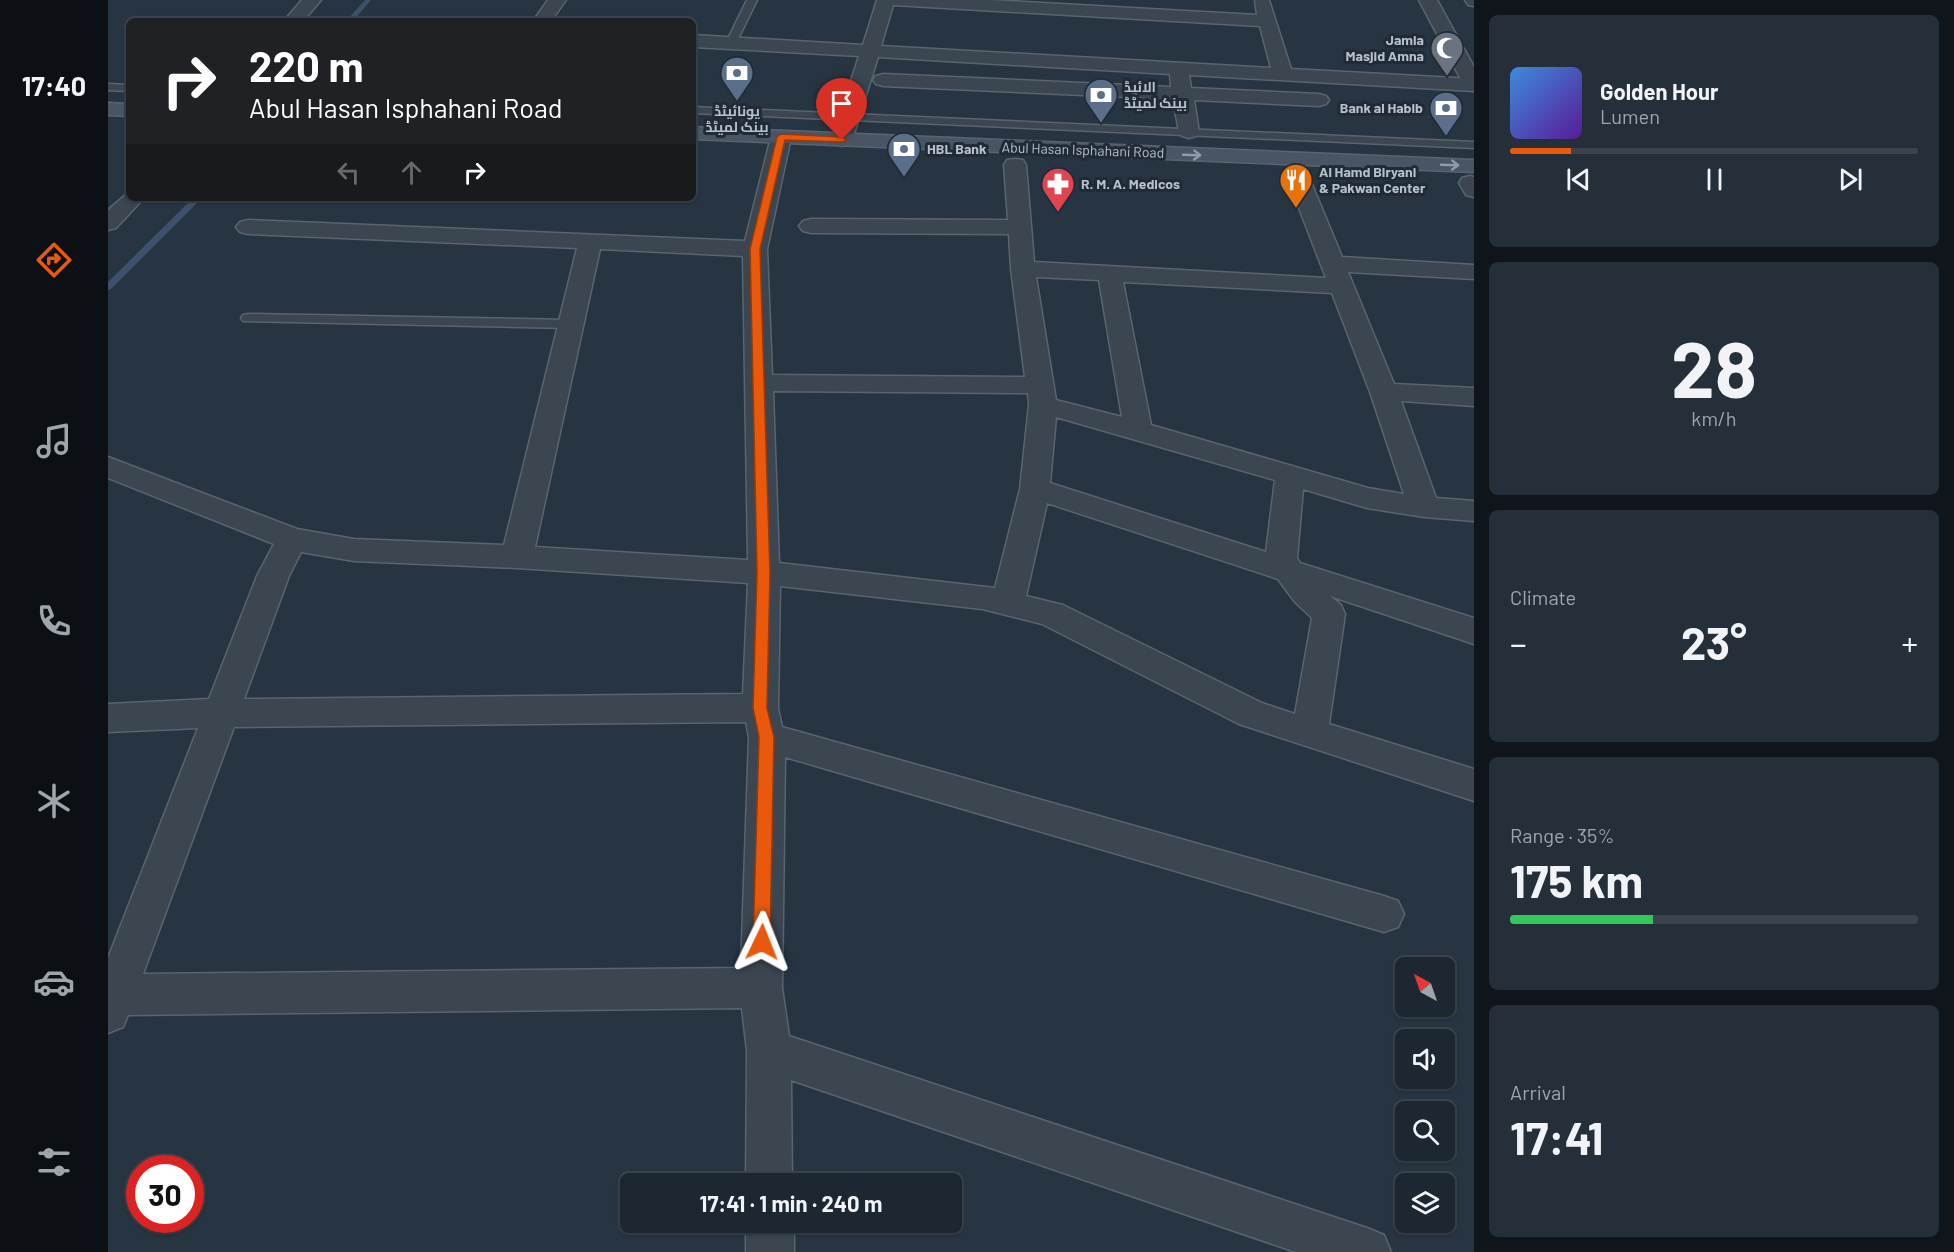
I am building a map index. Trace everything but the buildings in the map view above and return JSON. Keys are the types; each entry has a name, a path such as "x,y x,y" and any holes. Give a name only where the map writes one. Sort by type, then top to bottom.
{"main road":[{"path":"108,109 126,110"},
{"path":"108,126 126,127"},
{"name":"Abul Hasan Isphahani Road","path":"696,133 779,147 1014,165 1298,177 1473,180"},
{"name":"Abul Hasan Isphahani Road","path":"696,153 842,140 1473,180"}],"street":[{"path":"296,18 312,0"},
{"path":"544,18 557,0"},
{"path":"842,140 886,0"},
{"path":"895,0 1268,21"},
{"path":"1262,0 1284,76"},
{"path":"1428,0 1474,85"},
{"path":"696,41 1474,85"},
{"path":"1178,70 1189,132"},
{"path":"884,80 1343,101"},
{"path":"769,1173 769,1052 761,988 764,573 755,249 779,147"},
{"path":"1008,603 1035,489 1042,395 1023,269 1014,165"},
{"path":"1298,177 1384,392 1424,507"},
{"path":"108,223 130,201"},
{"path":"812,226 1020,227"},
{"path":"248,227 755,249"},
{"path":"517,557 590,242"},
{"path":"1023,269 1110,276 1474,272"},
{"path":"1110,276 1138,430"},
{"path":"759,383 1042,395 1138,430 1366,498 1474,512"},
{"path":"1384,392 1474,397"},
{"path":"108,467 292,539 354,550 517,557 764,573 982,597 1008,603 1051,614 1251,714 1474,785"},
{"path":"1290,476 1281,560 1306,594 1329,614 1310,733"},
{"path":"1035,489 1474,631"},
{"path":"292,539 273,576 110,1001 761,988"},
{"path":"108,718 221,713 763,723 1384,914"},
{"path":"769,1052 1367,1252"},
{"path":"770,1233 770,1252"}],"lane":[{"path":"731,43 752,0"},
{"path":"108,87 126,88"},
{"path":"696,111 1474,145"},
{"path":"248,318 571,324"}],"waterway":[{"path":"352,18 368,0"},
{"path":"108,287 195,201"}],"place":[{"name":"Jamia Masjid Amna","path":"1447,77"},
{"name":"یونائیٹڈ بینک لمیٹڈ","path":"737,102"},
{"name":"الائیڈ بینک لمیٹڈ","path":"1101,124"},
{"name":"Bank al Habib","path":"1446,137"},
{"name":"HBL Bank","path":"904,178"},
{"name":"Al Hamd Biryani & Pakwan Center","path":"1296,209"},
{"name":"R. M. A. Medicos","path":"1058,213"}],"route":[{"path":"762,942 767,737 760,708 764,573 755,249 781,137 842,140"}]}
